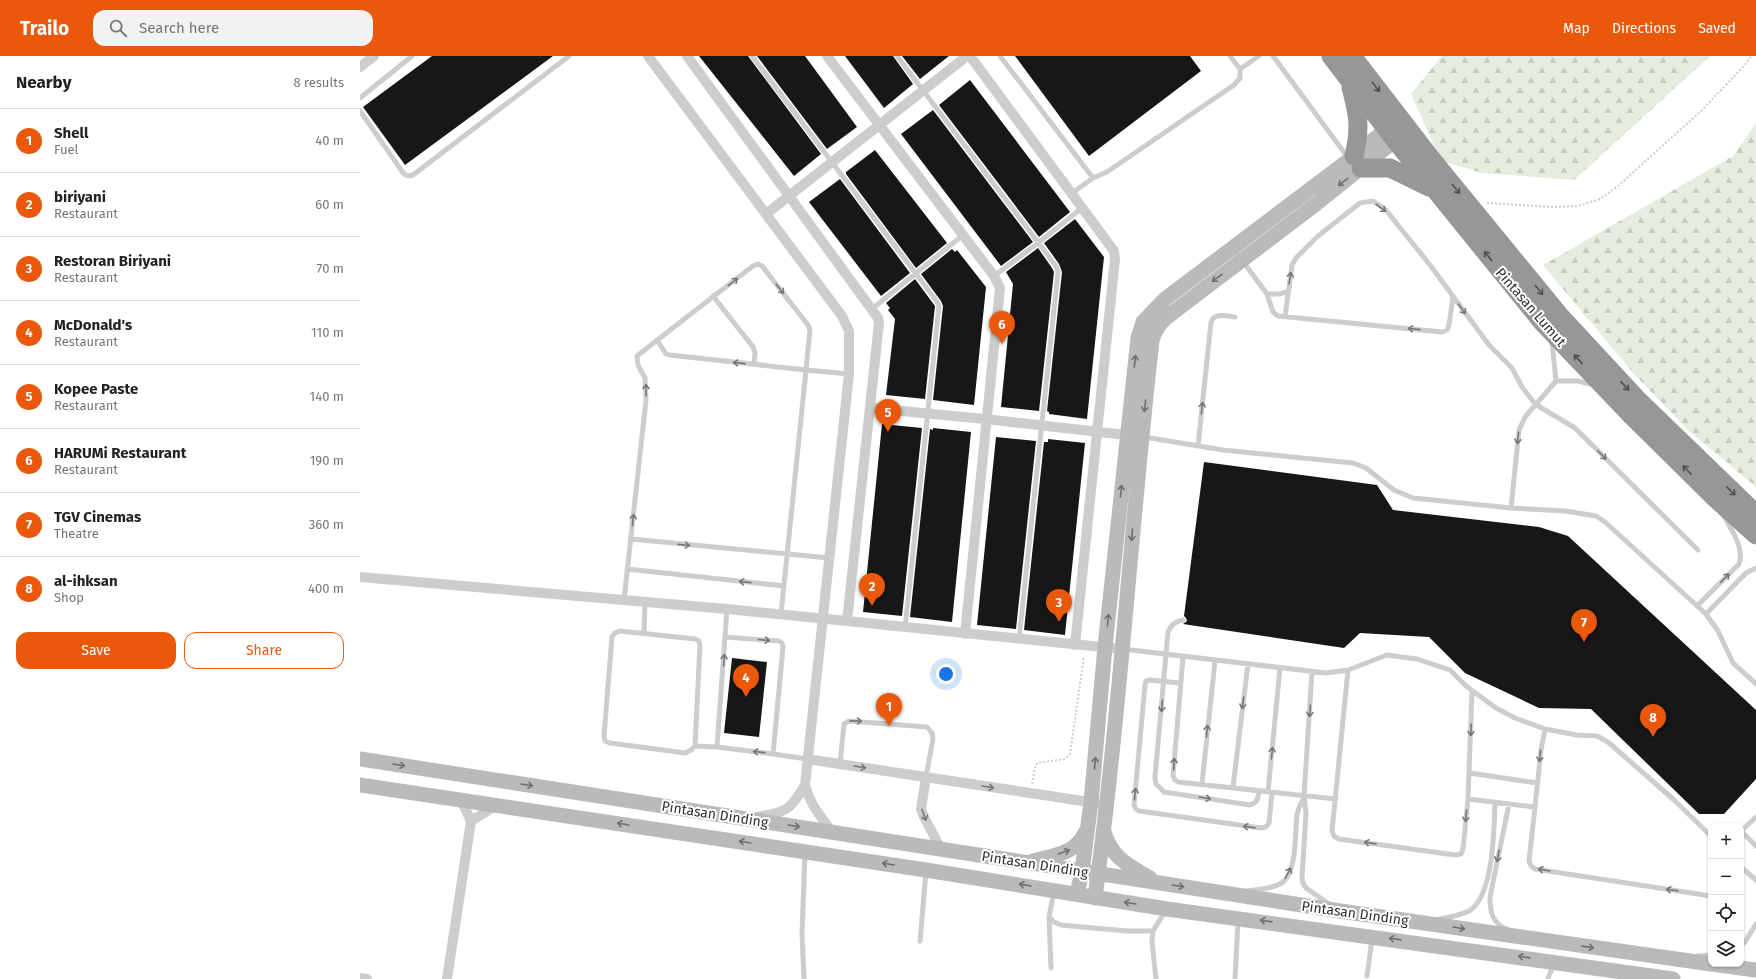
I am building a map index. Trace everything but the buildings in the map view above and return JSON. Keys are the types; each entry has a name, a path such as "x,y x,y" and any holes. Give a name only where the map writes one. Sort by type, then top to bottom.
{"highway":[{"name":"Pintasan Lumut","path":"1331,56 1348,78 1467,202 1560,316 1632,394 1756,514"},
{"name":"Pintasan Lumut","path":"1352,56 1434,189 1549,329 1604,388 1715,498 1756,535"},
{"path":"1348,78 1357,109 1359,136 1356,164 1390,168 1434,189"}],"main road":[{"path":"1077,894 1089,826 1105,647 1134,436 1152,341 1157,326 1170,314 1242,261 1398,129"},
{"path":"1095,898 1107,805 1122,649 1138,338 1143,322 1165,298 1233,248 1356,164"},
{"name":"Pintasan Dinding","path":"360,759 1228,894 1535,940 1708,964"},
{"name":"Pintasan Dinding","path":"360,784 806,851 1167,909 1372,936 1673,979"},
{"path":"1028,863 1075,848 1082,841 1089,826"},
{"path":"1104,829 1108,844 1112,851 1124,863 1157,882"},
{"name":"Pintasan Dinding","path":"1734,967 1756,970"}],"street":[{"path":"361,64 374,56"},
{"path":"648,56 842,316 849,331 849,374 805,785 815,810 833,832"},
{"path":"687,56 872,309 880,323 847,621"},
{"path":"827,56 994,276 1000,288 964,634"},
{"path":"766,214 879,124 969,56 1083,207 1114,251 1115,259 1075,645"},
{"path":"871,408 986,419 1134,436"},
{"path":"360,577 782,614 905,628 1122,649"},
{"path":"808,759 1107,805"},
{"path":"926,777 921,809 941,849"},
{"path":"746,819 780,813 791,806 805,785"},
{"path":"447,979 471,821 461,800"},
{"path":"471,821 497,805"},
{"path":"360,978 368,979"}],"lane":[{"path":"360,98 412,56"},
{"path":"360,112 404,174 408,176 413,175 569,56"},
{"path":"752,56 917,274 939,306 905,628"},
{"path":"896,56 1056,266 1058,272 1019,639"},
{"path":"1000,56 1093,178"},
{"path":"1072,193 1093,178 1107,172 1234,85 1240,78 1240,69 1230,56"},
{"path":"1240,69 1259,56"},
{"path":"1273,56 1356,164"},
{"path":"1285,317 1292,265 1296,258 1318,236 1360,203 1373,202 1385,209 1489,345 1512,368 1522,387 1535,404 1575,428 1698,550"},
{"path":"994,276 1083,207"},
{"path":"872,309 917,274 963,235"},
{"path":"1233,248 1267,294 1273,312 1278,316 1442,332 1447,330 1449,325 1453,297"},
{"path":"624,600 646,400 645,378 638,365 637,356 713,296 753,266 758,264 762,266 808,324 810,330 782,614"},
{"path":"1267,294 1280,294 1288,291"},
{"path":"713,296 753,347 755,353 754,364"},
{"path":"1198,446 1211,322 1213,318 1217,316 1235,317"},
{"path":"1549,329 1556,381"},
{"path":"657,340 666,354 670,355 849,374"},
{"path":"1511,508 1519,430 1525,417 1535,404 1556,381 1578,381 1604,388"},
{"path":"1134,436 1198,446 1353,463 1366,468 1394,490 1413,498 1511,508 1566,511 1596,516 1706,614 1718,631 1732,663 1756,684"},
{"path":"1697,606 1739,564 1741,558 1739,548 1715,498"},
{"path":"631,539 829,558"},
{"path":"1706,614 1746,573 1756,568"},
{"path":"628,570 784,586"},
{"path":"644,633 645,602"},
{"path":"717,747 727,609"},
{"path":"1183,620 1177,621 1171,626 1168,632 1155,777 1156,784 1164,792 1250,806 1255,804 1258,799 1259,791"},
{"path":"620,631 644,633 695,639 699,641 695,746 685,753 610,743 605,741 604,736 612,637 615,633 620,631"},
{"path":"725,637 779,641 782,643 783,647 773,754"},
{"path":"1122,649 1326,673 1348,670 1387,654 1437,664 1450,670 1472,691 1496,708 1515,718 1545,728 1577,735 1597,736 1608,742 1674,799 1708,833"},
{"path":"1183,657 1173,776 1175,780 1178,782 1336,799"},
{"path":"1202,784 1215,661"},
{"path":"1233,787 1248,664"},
{"path":"1180,683 1150,680 1146,681 1144,685 1134,805 1136,809 1139,811 1261,828 1266,827 1269,823 1280,668"},
{"path":"1348,670 1332,831 1334,836 1339,839 1455,855 1460,854 1463,849 1470,773 1472,691"},
{"path":"1312,672 1304,796 1306,814 1302,877 1306,888 1340,911"},
{"path":"840,764 844,724 849,721 927,727 932,733 933,739 926,777"},
{"path":"1545,728 1537,783 1529,861 1531,866 1535,868 1708,896"},
{"path":"695,746 717,747 808,759"},
{"path":"1470,773 1537,783"},
{"path":"1228,894 1275,886 1283,882 1288,877 1292,868 1297,813 1304,796"},
{"path":"1468,799 1535,807"},
{"path":"1424,923 1470,911 1477,903 1485,886 1494,846 1495,802"},
{"path":"1509,804 1490,897 1491,913 1495,921 1502,927 1535,940"},
{"path":"1744,828 1756,817"},
{"path":"1744,834 1756,846"},
{"path":"804,979 802,933 806,851"},
{"path":"920,941 926,870"},
{"path":"1744,870 1756,880"},
{"path":"1051,968 1049,917 1054,890"},
{"path":"1156,979 1152,931 1167,909"},
{"path":"1049,917 1054,922 1061,925 1127,931 1152,931"},
{"path":"1236,979 1238,918"},
{"path":"1744,942 1756,924"},
{"path":"1368,976 1372,936"},
{"path":"1670,959 1708,955"},
{"path":"1548,979 1554,962"}],"path":[{"path":"1467,202 1552,207 1578,206 1600,199 1618,186 1700,112 1751,56"},
{"path":"1030,793 1037,763 1065,759 1070,754 1082,665 1087,646"}],"green space":[{"path":"1442,56 1710,56 1574,180 1482,173 1441,161 1411,94"},
{"path":"1756,123 1756,487 1689,431 1635,375 1543,265 1733,156"}],"place":[{"name":"HARUMi Restaurant","path":"1002,344"},
{"name":"Kopee Paste","path":"888,432"},
{"name":"biriyani","path":"872,606"},
{"name":"Restoran Biriyani","path":"1059,622"},
{"name":"TGV Cinemas","path":"1584,642"},
{"name":"McDonald's","path":"746,697"},
{"name":"Shell","path":"889,726"},
{"name":"al-ihksan","path":"1653,737"}]}
